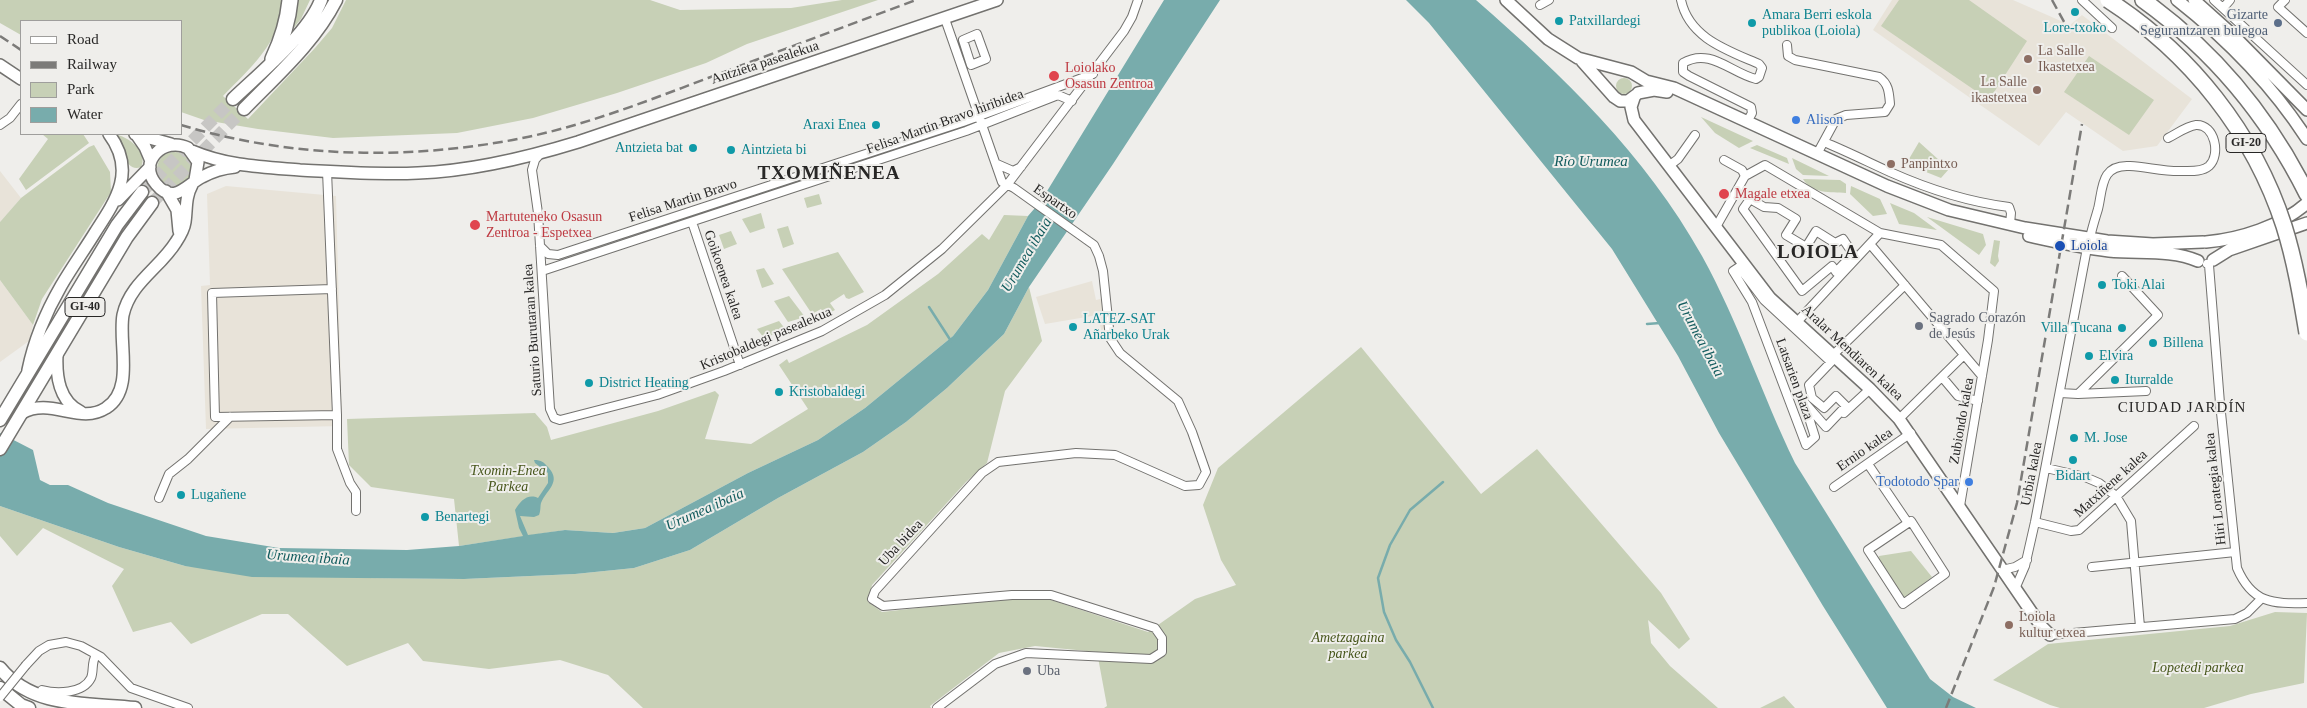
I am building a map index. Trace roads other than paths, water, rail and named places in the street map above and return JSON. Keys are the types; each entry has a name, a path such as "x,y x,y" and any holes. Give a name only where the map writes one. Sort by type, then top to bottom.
{"highway":[{"path":"273,60 282,42 289,17 290,0"},
{"name":"GI-20","path":"2108,0 2152,31 2191,67 2243,139 2268,186 2284,226 2298,276 2307,333"},
{"name":"GI-20","path":"2143,0 2179,28 2228,75 2258,112 2295,170 2307,194"}],"main road":[{"path":"234,100 310,19 321,0"},
{"path":"244,109 307,44 326,21 336,0"},
{"name":"Antzieta pasealekua","path":"247,166 327,171 417,173 452,170 542,153 997,0"},
{"path":"1506,0 1548,39 1578,58 1596,75 1611,94 1620,101 1628,101 1654,90 1671,94 1904,200 1982,225 2089,243 2153,244 2204,242 2236,237 2257,230 2286,217 2307,204"},
{"path":"2177,0 2265,81 2288,109 2307,139"},
{"path":"2194,0 2232,34 2307,110"},
{"path":"1578,58 1631,72 1637,77 1674,88 1907,195 1949,210 2089,243 2137,253 2165,254 2206,262 2229,250 2307,223"},
{"path":"0,65 20,78"},
{"path":"1611,94 1609,85 1612,77 1624,71"},
{"path":"1636,96 1640,87 1637,77"},
{"name":"Aralar Mendiaren kalea","path":"1636,96 1631,107 1634,120 1770,298 1796,322 1831,360 1870,389 1899,419 2014,588 2041,626 2050,635"},
{"path":"27,376 32,354 48,310 61,286 113,205 120,190 122,171 120,155 110,135"},
{"path":"136,135 145,147 154,182 166,191 177,210 180,235"},
{"path":"139,135 182,145 218,161 247,166"},
{"path":"113,205 150,164 158,149 171,144"},
{"path":"22,413 42,407 88,414 106,408 118,394 122,380 122,323 126,304 138,284 171,250 185,224 186,196 198,174 198,162 192,151"},
{"path":"166,191 180,192 220,170 247,166"},
{"name":"GI-40","path":"1,419 117,225 142,192"},
{"name":"GI-40","path":"0,449 127,237 152,203"},
{"path":"2204,242 2195,249 2194,255 2206,262"},
{"path":"2204,242 2212,244 2216,250 2206,262"},
{"path":"57,355 57,376 62,394 70,404 88,414"},
{"path":"2,678 21,705 29,708"},
{"path":"2,678 25,692 46,701 60,704 135,708"}],"street":[{"name":"Kristobaldegi pasealekua","path":"563,420 657,394 740,365 822,331 885,295 942,249 1007,185 1127,27 1138,0"},
{"path":"1540,5 1549,0"},
{"path":"1681,0 1691,25 1704,37 1759,64 1762,68 1759,77 1756,79 1714,59 1702,58 1683,63 1683,72 1689,76 1751,107 1752,114 1747,122"},
{"path":"2082,0 2112,28"},
{"path":"2214,0 2307,85"},
{"path":"2223,8 2230,0"},
{"path":"2285,0 2278,7 2307,33"},
{"path":"945,18 1002,182 1007,185"},
{"path":"1787,45 1788,56 1795,60 1879,77 1888,86 1890,104 1888,109 1878,113 1841,116 1832,124 1817,154"},
{"name":"Felisa Martin Bravo","path":"540,246 548,254 558,255 978,116 1092,74"},
{"name":"Felisa Martin Bravo hiribidea","path":"542,270 692,222 981,124 1058,95 1072,101"},
{"path":"0,125 10,118 20,105"},
{"name":"Urbia kalea","path":"2014,588 2027,560 2089,243 2106,176 2120,167 2129,166 2164,172 2194,171 2206,168 2213,161 2217,151 2212,136 2204,127 2195,125 2168,138"},
{"path":"1670,165 1678,159 1695,135"},
{"path":"1824,142 1892,173 1950,194 2009,207 2011,214 2010,224"},
{"path":"532,170 535,160 542,153"},
{"path":"519,158 528,162 532,170"},
{"path":"1724,160 1742,170 1746,176"},
{"path":"997,164 1013,171 1021,167"},
{"path":"1716,227 1746,176 1765,164 1880,233 1796,322"},
{"name":"Saturio Burutaran kalea","path":"532,170 542,270 550,412 556,420 563,420"},
{"path":"327,171 338,449 350,484 356,492 356,511"},
{"name":"Espartxo","path":"1007,185 1088,240"},
{"path":"1750,199 1764,207 1778,208 1784,211 1796,219 1786,235 1806,247 1816,231 1835,243 1842,239 1853,254 1836,272 1832,266 1802,291 1743,209 1750,199"},
{"name":"Goikoenea kalea","path":"692,222 740,365"},
{"name":"Zubiondo kalea","path":"1880,233 1941,244 1991,286 1994,294 1960,506"},
{"name":"Uba bidea","path":"937,708 995,664 1026,653 1151,659 1162,652 1162,638 1156,628 1050,595 1012,594 883,606 872,598 874,591 982,473 998,462 1076,453 1115,455 1185,486 1199,485 1206,472 1192,432 1178,401 1120,353 1110,338 1103,271 1094,245 1088,240"},
{"path":"1870,244 1982,376"},
{"name":"Hiri Lorategia kalea","path":"2206,262 2209,265 2237,568 2242,580 2261,599"},
{"name":"Latsarien plaza","path":"1831,360 1809,385 1812,398 1824,408 1836,396 1846,406 1826,427 1804,402 1814,437 1806,445 1752,302 1734,271 1739,267 1764,300 1831,362 1831,360"},
{"path":"2078,394 2158,315 2122,276"},
{"path":"1831,360 1905,285"},
{"path":"332,289 212,292 216,417 337,415"},
{"path":"1899,419 1964,355"},
{"path":"1942,377 1958,396 1978,401"},
{"path":"1816,440 1870,389"},
{"path":"2060,393 2146,391"},
{"path":"159,498 169,474 188,460 230,417"},
{"name":"Matxiñene kalea","path":"2035,522 2071,531 2079,530 2194,426"},
{"name":"Ernio kalea","path":"1834,487 1911,434"},
{"path":"1868,464 1906,520"},
{"path":"2046,468 2085,477 2099,483 2116,496 2131,521 2140,627"},
{"path":"1911,521 1945,574 1902,604 1868,550 1911,521"},
{"path":"2092,567 2235,552"},
{"path":"2002,570 2014,567 2027,560"},
{"path":"2050,635 2235,619 2247,613 2261,599 2276,603 2307,603"},
{"path":"0,697 39,651 49,645 66,642 81,646 96,655 106,662 132,688 188,708"},
{"path":"2,678 49,692 78,690 91,677 92,661 96,655"}],"water":[{"name":"Urumea ibaia","path":"1164,0 1220,0 1113,164 1029,287 1004,334 947,388 906,422 863,452 778,498 690,550 634,568 575,574 464,579 252,577 185,566 119,547 0,506 0,433 33,450 40,480 50,485 68,485 108,503 206,536 279,548 407,550 459,546 523,536 515,510 528,497 538,498 548,483 548,473 535,463 534,460 539,460 548,467 552,472 554,481 541,503 539,515 534,517 520,516 528,535 565,530 613,533 645,528 748,473 818,440 865,408 953,336 988,290 1028,216 1041,201"},
{"name":"Río Urumea","path":"1406,0 1476,0 1571,88 1628,150 1655,184 1702,256 1728,307 1795,463 1930,679 1953,697 1976,708 1887,708 1719,433 1678,356 1612,249 1429,23"}],"waterway":[{"path":"929,307 951,341"},
{"path":"1647,324 1660,323"},
{"path":"1433,708 1410,662 1396,640 1384,612 1378,578 1390,545 1410,510 1443,482"}],"tunnel":[{"path":"142,192 233,99"},
{"path":"152,203 244,109"}],"railway":[{"path":"182,125 261,144 343,152 425,151 507,141 558,130 609,114 916,0"},
{"path":"2052,0 2068,29"},
{"path":"0,36 20,49"},
{"path":"1946,708 1994,587 2017,503 2082,124"}],"place":[{"name":"Lore-txoko","path":"2075,12"},
{"name":"Patxillardegi","path":"1559,21"},
{"name":"Amara Berri eskola publikoa (Loiola)","path":"1752,23"},
{"name":"Gizarte Segurantzaren bulegoa","path":"2278,23"},
{"name":"La Salle Ikastetxea","path":"2028,59"},
{"name":"Loiolako Osasun Zentroa","path":"1054,76"},
{"name":"La Salle ikastetxea","path":"2037,90"},
{"name":"Alison","path":"1796,120"},
{"name":"Araxi Enea","path":"876,125"},
{"name":"Antzieta bat","path":"693,148"},
{"name":"Aintzieta bi","path":"731,150"},
{"name":"Panpintxo","path":"1891,164"},
{"name":"Magale etxea","path":"1724,194"},
{"name":"Martuteneko Osasun Zentroa - Espetxea","path":"475,225"},
{"name":"Loiola","path":"2060,246"},
{"name":"Toki Alai","path":"2102,285"},
{"name":"Sagrado Corazón de Jesús","path":"1919,326"},
{"name":"LATEZ-SAT Añarbeko Urak","path":"1073,327"},
{"name":"Villa Tucana","path":"2122,328"},
{"name":"Billena","path":"2153,343"},
{"name":"Elvira","path":"2089,356"},
{"name":"Iturralde","path":"2115,380"},
{"name":"District Heating","path":"589,383"},
{"name":"Kristobaldegi","path":"779,392"},
{"name":"M. Jose","path":"2074,438"},
{"name":"Bidart","path":"2073,460"},
{"name":"Todotodo Spar","path":"1969,482"},
{"name":"Lugañene","path":"181,495"},
{"name":"Benartegi","path":"425,517"},
{"name":"Loiola kultur etxea","path":"2009,625"},
{"name":"Uba","path":"1027,671"}],"district":[{"name":"TXOMIÑENEA","path":"829,174"},
{"name":"LOIOLA","path":"1818,253"},
{"name":"CIUDAD JARDÍN","path":"2182,408"}],"park label":[{"name":"Txomin-Enea Parkea","path":"508,480"},
{"name":"Ametzagaina parkea","path":"1348,646"},
{"name":"Lopetedi parkea","path":"2198,668"}]}
